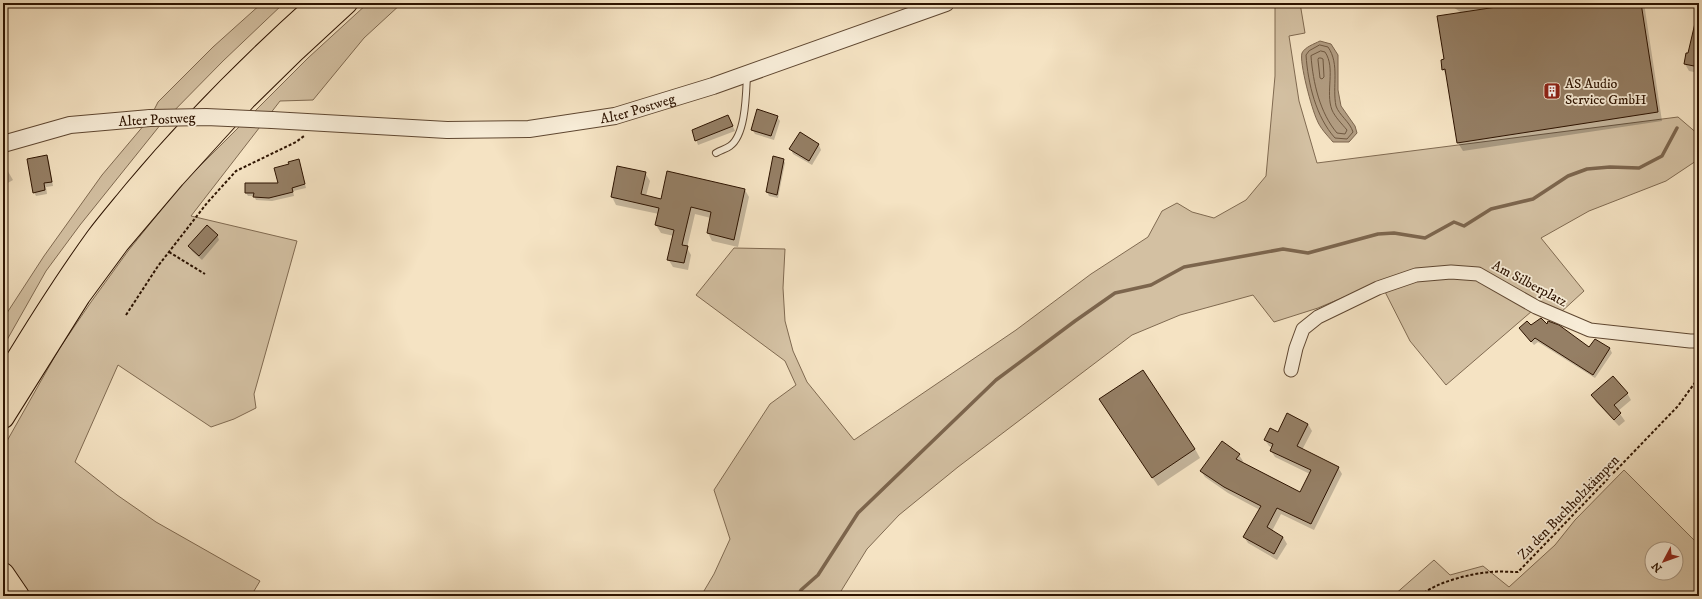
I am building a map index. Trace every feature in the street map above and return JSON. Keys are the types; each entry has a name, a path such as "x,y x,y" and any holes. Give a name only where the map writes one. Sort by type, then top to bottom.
{"highway":[{"path":"3,383 62,287 98,236 155,167 218,98 278,39 319,3"},
{"path":"4,417 79,296 118,243 174,177 245,99 346,3"},
{"path":"3,574 18,596"}],"street":[{"name":"Alter Postweg","path":"3,144 70,125 150,118 206,117 447,130 529,129 615,116 747,74 946,3"},
{"name":"Am Silberplatz","path":"1291,370 1296,348 1303,329 1318,317 1378,288 1416,275 1451,272 1478,274 1536,307 1590,330 1699,341"}],"lane":[{"path":"716,153 731,145 739,136 744,114 747,74"}],"path":[{"path":"126,315 158,266 207,203 236,171 296,142 309,131 313,122"},
{"path":"169,252 205,274"},
{"name":"Zu den Buchholzkämpen","path":"1420,596 1426,590 1461,577 1491,572 1518,572 1678,406 1699,377"}],"shaded area":[{"path":"262,3 284,3 223,61 161,124 80,225 46,271 3,347 3,319 44,256 102,175 150,118 158,102 213,47"},
{"path":"368,3 402,3 364,38 313,100 280,101 191,216 297,241 254,394 256,408 234,419 211,427 118,365 75,462 117,495 156,522 260,581 251,596 27,596 8,567 3,554 3,448 59,349 128,251 182,184 308,58"},
{"path":"1275,3 1300,3 1305,33 1289,36 1299,101 1317,163 1678,117 1699,135 1699,159 1666,181 1589,211 1541,238 1584,291 1560,313 1539,305 1446,385 1410,341 1380,282 1318,308 1274,322 1253,295 1180,315 1132,335 958,467 899,515 867,549 838,596 701,596 714,574 730,539 714,490 770,404 796,385 785,361 696,295 734,248 785,249 783,288 785,321 793,351 807,382 854,440 1016,330 1091,274 1148,237 1162,211 1177,203 1192,212 1214,218 1246,200 1266,176 1275,76"},
{"path":"1624,470 1699,545 1699,596 1393,596 1434,560 1450,575 1483,566 1509,587 1555,545 1575,520"}],"water":[{"path":"1320,41 1331,44 1338,55 1338,90 1341,106 1355,126 1357,133 1349,142 1333,142 1318,123 1309,97 1302,66 1302,53 1307,47"}],"building":[{"name":"AS Audio Service GmbH","path":"1523,3 1641,3 1658,112 1457,143 1445,69 1442,70 1441,60 1444,59 1437,16"},
{"path":"1695,23 1699,24 1699,67 1684,64"},
{"path":"757,109 778,116 771,136 751,130"},
{"path":"728,115 733,126 695,141 692,130"},
{"path":"800,132 819,144 809,161 789,149"},
{"path":"47,155 52,182 44,183 45,190 33,193 27,159"},
{"path":"773,156 784,159 777,195 766,192"},
{"path":"299,159 305,184 292,188 293,192 269,198 253,197 254,193 245,193 245,183 278,183 274,168 289,164 288,162"},
{"path":"617,166 646,172 641,194 661,199 667,171 745,189 734,240 707,233 711,212 691,207 682,245 688,246 684,263 667,260 674,230 655,225 659,208 611,197"},
{"path":"207,225 218,235 199,256 188,246"},
{"path":"1541,318 1547,324 1548,321 1559,325 1589,347 1595,339 1610,348 1593,375 1535,338 1531,342 1519,328 1527,321 1531,325"},
{"path":"1143,370 1195,449 1152,478 1099,399"},
{"path":"1613,376 1628,393 1614,405 1621,413 1614,420 1591,395"},
{"path":"1287,413 1308,424 1297,446 1339,467 1311,524 1277,508 1267,527 1283,537 1274,554 1243,537 1261,506 1224,487 1200,471 1222,441 1240,454 1236,459 1300,492 1311,470 1270,451 1273,444 1264,440 1270,428 1278,432"}],"waterway":[{"path":"798,596 801,590 818,575 858,513 996,380 1115,293 1151,285 1184,267 1283,249 1308,253 1378,234 1394,233 1425,238 1454,222 1464,226 1491,209 1533,199 1568,176 1587,169 1610,167 1639,168 1662,156 1677,128"}],"place":[{"name":"AS Audio Service GmbH","path":"1552,91"}]}
